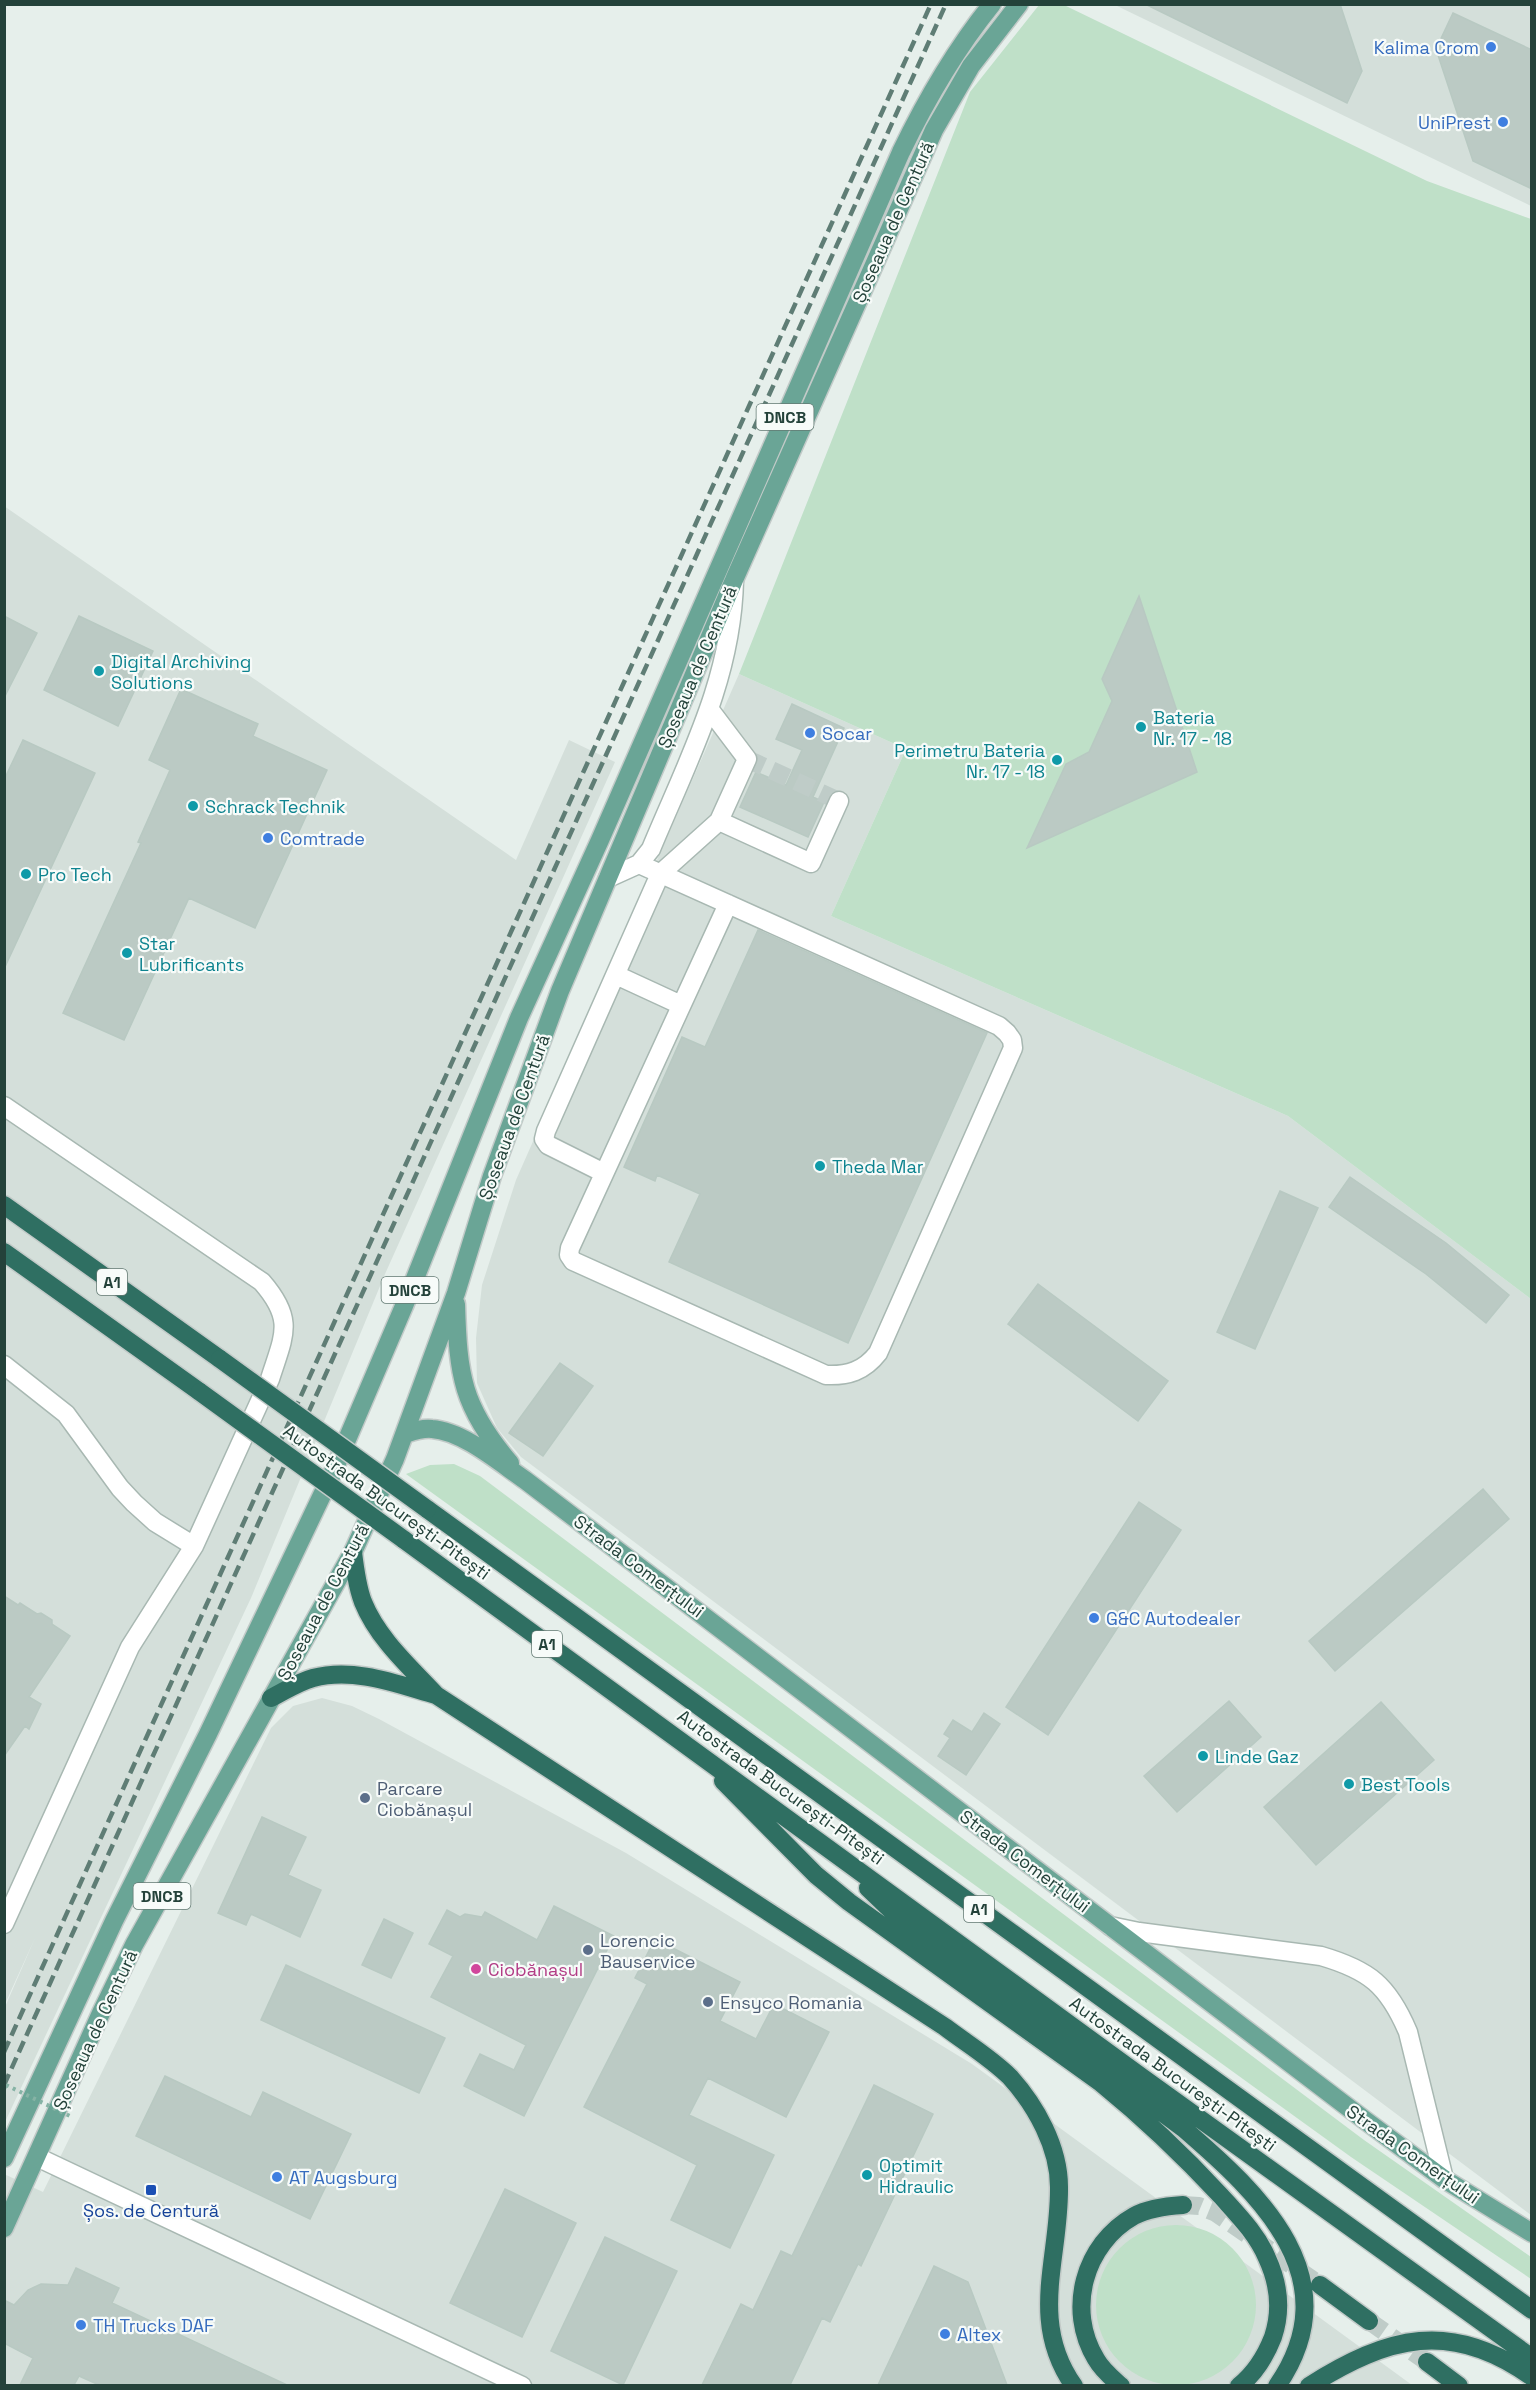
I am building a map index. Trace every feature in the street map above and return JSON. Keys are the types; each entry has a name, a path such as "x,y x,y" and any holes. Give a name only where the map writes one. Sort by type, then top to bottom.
{"highway":[{"name":"Autostrada București-Pitești","path":"4,1205 1532,2310"},
{"name":"Autostrada București-Pitești","path":"4,1252 404,1539 1143,2078 1532,2358"},
{"path":"354,1551 356,1577 363,1601 374,1623 393,1648 436,1695 945,2027 1009,2077 1037,2114 1055,2156 1060,2185 1048,2290 1049,2321 1054,2349 1065,2373 1074,2385"},
{"path":"271,1698 298,1683 334,1674 357,1675 436,1695"},
{"path":"690,1748 816,1875 859,1909 1101,2083 1171,2144 1245,2223 1267,2257 1278,2291 1280,2310 1276,2328 1264,2357 1239,2385"},
{"path":"822,1842 894,1913 1183,2128 1210,2151 1265,2209 1295,2257 1303,2283 1305,2303 1303,2332 1294,2358 1277,2385"},
{"path":"1121,2385 1097,2362 1088,2344 1080,2309 1086,2275 1104,2241 1119,2226 1136,2215 1153,2209 1183,2205"},
{"path":"1320,2285 1369,2321"},
{"path":"1309,2385 1354,2359 1388,2347 1434,2339 1479,2347 1504,2359 1532,2377"},
{"path":"1427,2362 1459,2385"}],"main road":[{"name":"Șoseaua de Centură","path":"4,2158 114,1921 218,1713 334,1470 404,1306 519,1018 609,819 901,152 958,49 992,4"},
{"name":"Șoseaua de Centură","path":"4,2228 134,1945 354,1551 405,1434 456,1293 492,1176 560,991 734,580 934,130 971,66 1019,4"},
{"path":"456,1293 462,1380 476,1416 494,1444 525,1480"},
{"path":"405,1434 418,1429 433,1429 451,1434 472,1444 525,1480"},
{"name":"Strada Comerțului","path":"525,1480 1444,2179 1527,2228"}],"street":[{"path":"608,878 639,864 651,849 710,710 727,650 733,616 734,580"},
{"path":"604,1173 548,1145 544,1139 660,874 719,821 747,759 710,710"},
{"path":"719,821 811,863 839,801"},
{"path":"639,864 660,874 728,904 999,1026 1012,1040 1013,1048 878,1353 870,1364 856,1372 840,1376 826,1375 573,1261 569,1255 570,1248 728,904"},
{"path":"616,975 681,1005"},
{"path":"4,1106 262,1282 283,1311 285,1321 270,1379 194,1546 130,1647 4,1924"},
{"path":"4,1365 66,1414 120,1488 134,1503 155,1522 194,1546"},
{"path":"1110,1926 1147,1934 1320,1956 1348,1964 1372,1978 1387,1993 1400,2012 1408,2032 1444,2179"},
{"path":"37,2157 522,2385"}],"path":[{"path":"5,2087 72,2117"}],"shaded area":[{"path":"1115,5 1531,5 1531,206"},
{"path":"4,506 516,860 569,740 615,762 385,1274 251,1598 5,2122 5,2007 35,1938 5,2004"},
{"path":"739,674 906,749 831,916 1288,1116 1531,1299 1531,2215 521,1457 497,1428 477,1383 476,1338 482,1285 516,1180"},
{"path":"322,1698 352,1706 379,1719 626,1853 972,2064 1412,2385 5,2385 4,2174 43,2192 271,1728 293,1706"}],"green space":[{"path":"1039,5 1064,5 1427,181 1531,219 1531,1299 1288,1116 831,916 906,749 739,674 970,92"},
{"path":"454,1464 480,1476 1364,2140 1531,2257 1531,2279 1351,2157 406,1474 430,1465"},
{"path":"1176,2225 1192,2226 1207,2231 1221,2238 1233,2248 1243,2260 1250,2274 1255,2289 1255,2321 1250,2336 1243,2350 1233,2362 1221,2372 1207,2379 1192,2384 1176,2385 1160,2384 1145,2379 1131,2372 1119,2362 1109,2350 1102,2336 1097,2321 1096,2305 1097,2289 1102,2274 1109,2260 1119,2248 1131,2238 1145,2231 1160,2226"}],"building":[{"path":"1145,4 1340,4 1362,71 1347,103"},
{"path":"1453,13 1532,50 1532,189 1473,161 1436,49"},
{"name":"Bateria Nr. 17 - 18","path":"1139,596 1197,772 1027,848 1066,764 1089,752 1112,701 1102,679"},
{"path":"4,616 37,633 4,698"},
{"name":"Digital Archiving Solutions","path":"79,616 153,651 118,726 44,690"},
{"path":"181,689 258,724 253,736 327,770 255,928 189,898 124,1040 63,1013 141,843 138,842 170,770 149,760"},
{"name":"Socar","path":"792,704 844,728 813,797 824,802 808,837 740,807 756,772 786,785 802,750 776,739"},
{"name":"Pro Tech","path":"23,740 95,773 4,969 4,780"},
{"name":"Theda Mar","path":"758,930 987,1033 848,1343 669,1262 700,1194 657,1175 655,1181 624,1167 682,1037 705,1047"},
{"path":"1350,1177 1446,1243 1509,1295 1486,1323 1426,1274 1329,1207"},
{"path":"1280,1191 1318,1208 1255,1349 1217,1332"},
{"path":"1038,1284 1168,1381 1138,1421 1008,1324"},
{"path":"560,1363 593,1386 543,1456 509,1433"},
{"path":"1483,1489 1509,1519 1335,1671 1309,1641"},
{"name":"G&C Autodealer","path":"1139,1502 1181,1530 1048,1735 1006,1707"},
{"path":"4,1596 37,1614 41,1613 70,1636 29,1697 41,1704 29,1729 25,1726 4,1756"},
{"name":"Linde Gaz","path":"1229,1701 1261,1737 1177,1812 1144,1776"},
{"name":"Best Tools","path":"1381,1702 1434,1760 1316,1865 1264,1807"},
{"path":"984,1713 1000,1724 966,1775 938,1756 950,1738 944,1734 953,1720 972,1732"},
{"path":"262,1817 306,1837 288,1875 321,1890 300,1937 251,1914 246,1925 218,1913"},
{"path":"554,1906 614,1936 524,2116 464,2086 480,2054 514,2070 526,2045 431,1997 453,1956 429,1944 447,1910 460,1917 465,1914 482,1917 485,1912 537,1940"},
{"path":"384,1919 413,1933 391,1978 362,1965"},
{"path":"655,1939 740,1982 720,2021 756,2039 774,2004 829,2032 786,2117 708,2078 689,2115 774,2155 730,2248 671,2220 697,2165 584,2107 647,1984 635,1978"},
{"path":"286,1965 445,2038 419,2093 261,2020"},
{"name":"AT Augsburg","path":"165,2076 251,2117 263,2092 351,2134 310,2219 136,2136"},
{"path":"874,2085 933,2114 861,2266 858,2264 830,2322 822,2318 790,2385 702,2385 741,2304 753,2310 781,2251 792,2256"},
{"path":"505,2189 576,2223 522,2337 450,2303"},
{"path":"605,2237 677,2271 623,2385 551,2351"},
{"name":"Altex","path":"934,2266 968,2282 1007,2385 878,2385"},
{"name":"TH Trucks DAF","path":"76,2268 119,2288 112,2303 287,2385 99,2385 79,2376 74,2385 20,2385 33,2358 4,2343 4,2300 14,2305 28,2290 41,2284 68,2285"}],"tunnel":[{"path":"747,759 839,801"},
{"path":"1183,2205 1199,2206 1216,2213 1320,2285"},
{"path":"1369,2321 1427,2362"}],"railway":[{"path":"4,2052 931,4"},
{"path":"4,2085 946,4"}],"place":[{"name":"Kalima Crom","path":"1491,47"},
{"name":"UniPrest","path":"1503,122"},
{"name":"Digital Archiving Solutions","path":"99,671"},
{"name":"Bateria Nr. 17 - 18","path":"1141,727"},
{"name":"Socar","path":"810,733"},
{"name":"Perimetru Bateria Nr. 17 - 18","path":"1057,760"},
{"name":"Schrack Technik","path":"193,806"},
{"name":"Comtrade","path":"268,838"},
{"name":"Pro Tech","path":"26,874"},
{"name":"Star Lubrificants","path":"127,953"},
{"name":"Theda Mar","path":"820,1166"},
{"name":"G&C Autodealer","path":"1094,1618"},
{"name":"Linde Gaz","path":"1203,1756"},
{"name":"Best Tools","path":"1349,1784"},
{"name":"Parcare Ciobănașul","path":"365,1798"},
{"name":"Lorencic Bauservice","path":"588,1950"},
{"name":"Ciobănașul","path":"476,1969"},
{"name":"Ensyco Romania","path":"708,2002"},
{"name":"Optimit Hidraulic","path":"867,2175"},
{"name":"AT Augsburg","path":"277,2177"},
{"name":"Șos. de Centură","path":"151,2190"},
{"name":"TH Trucks DAF","path":"81,2325"},
{"name":"Altex","path":"945,2334"}]}
